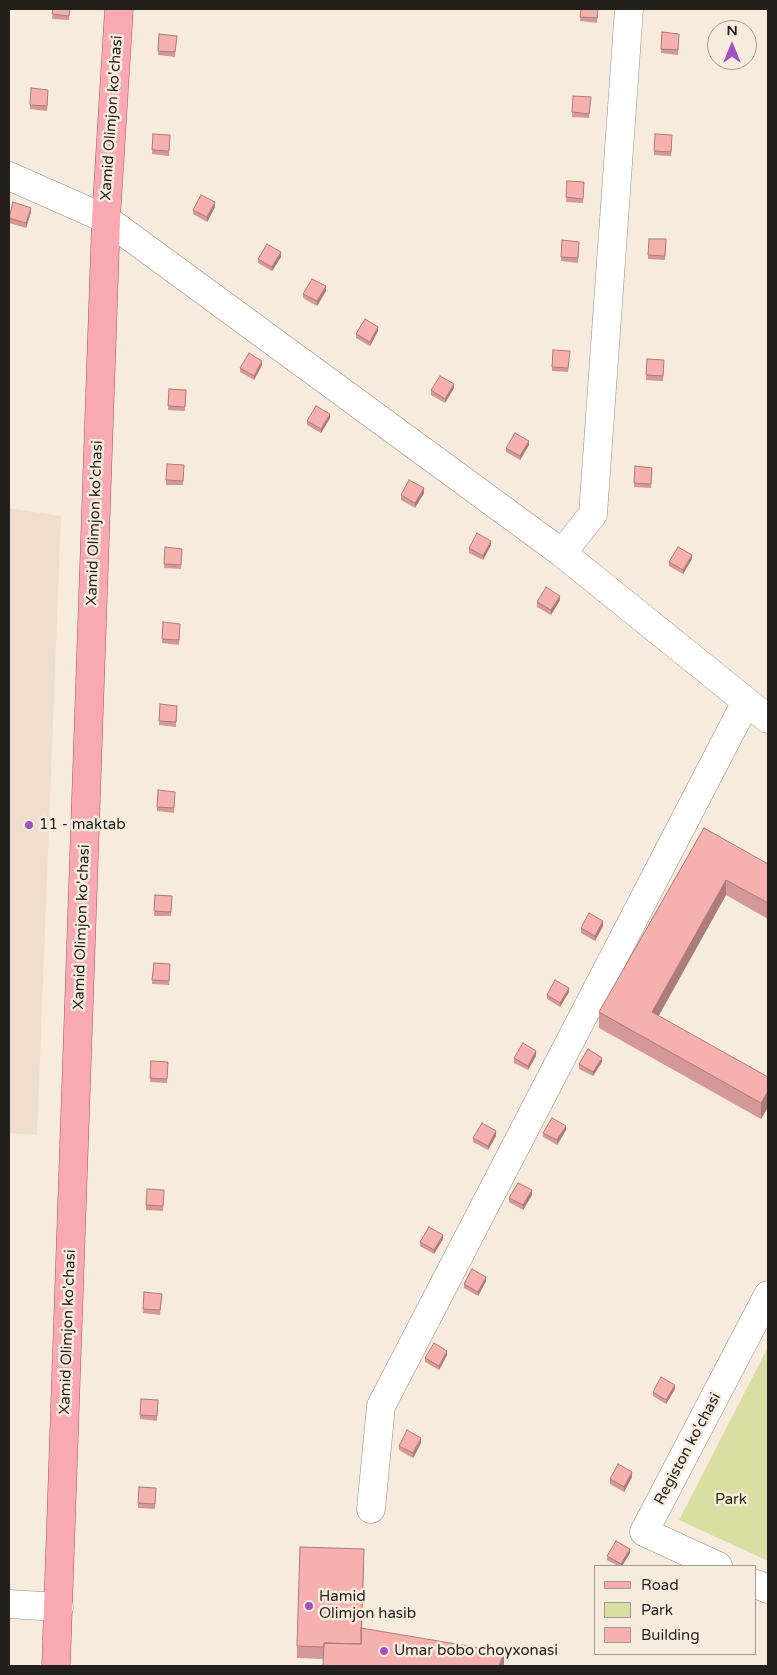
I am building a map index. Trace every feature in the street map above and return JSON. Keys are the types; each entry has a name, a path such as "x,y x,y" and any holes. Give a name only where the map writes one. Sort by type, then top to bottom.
{"main road":[{"name":"Xamid Olimjon ko'chasi","path":"56,1666 106,219 119,9"}],"street":[{"path":"562,553 593,514 629,9"},
{"path":"9,176 106,219 562,553 768,719"},
{"path":"371,1509 381,1406 746,702"},
{"name":"Registon ko'chasi","path":"716,1565 644,1532 768,1295"},
{"path":"9,1604 59,1607"}],"shaded area":[{"name":"11 - maktab","path":"9,508 61,516 37,1135 9,1133"}],"green space":[{"name":"Park","path":"768,1347 768,1561 679,1520"}],"building":[{"path":"53,9 70,9 69,16 52,14"},
{"path":"581,9 598,9 597,18 580,17"},
{"path":"662,32 679,34 678,50 661,49"},
{"path":"159,34 177,36 175,52 158,51"},
{"path":"31,88 48,90 47,106 30,105"},
{"path":"573,96 591,97 589,114 572,112"},
{"path":"153,134 170,135 169,151 152,150"},
{"path":"655,134 672,135 671,152 654,151"},
{"path":"567,181 584,182 583,199 566,197"},
{"path":"201,195 215,202 207,217 193,210"},
{"path":"13,202 31,208 26,223 9,218"},
{"path":"649,239 666,239 665,256 648,255"},
{"path":"562,240 579,242 578,258 561,257"},
{"path":"267,244 281,252 272,267 258,259"},
{"path":"312,279 326,286 317,301 303,294"},
{"path":"365,319 378,327 370,342 356,334"},
{"path":"553,350 570,351 568,368 552,367"},
{"path":"249,353 262,361 254,376 240,368"},
{"path":"647,359 664,360 663,376 646,375"},
{"path":"440,376 454,384 445,399 431,390"},
{"path":"169,389 186,390 185,407 168,406"},
{"path":"316,406 330,414 321,429 307,421"},
{"path":"515,433 529,441 520,456 506,448"},
{"path":"167,464 184,465 183,481 166,480"},
{"path":"635,466 652,468 651,484 634,483"},
{"path":"409,480 424,488 415,503 401,495"},
{"path":"477,533 491,541 483,556 469,548"},
{"path":"165,547 182,549 181,565 164,564"},
{"path":"678,547 692,555 683,570 669,562"},
{"path":"546,587 560,596 551,610 537,602"},
{"path":"163,622 180,624 179,640 162,639"},
{"path":"160,704 177,706 176,722 159,721"},
{"path":"158,790 175,792 174,808 157,807"},
{"path":"704,828 768,864 768,903 726,880 652,1012 768,1077 768,1091 761,1103 599,1012"},
{"path":"155,895 172,896 171,912 154,911"},
{"path":"589,913 603,921 595,936 581,928"},
{"path":"154,963 170,964 169,981 152,980"},
{"path":"555,980 569,988 560,1003 547,995"},
{"path":"523,1043 536,1051 528,1066 514,1058"},
{"path":"588,1049 602,1058 593,1072 579,1064"},
{"path":"151,1061 168,1062 167,1079 150,1078"},
{"path":"552,1118 566,1126 557,1140 543,1133"},
{"path":"482,1123 496,1131 488,1146 473,1138"},
{"path":"518,1183 532,1190 523,1205 509,1198"},
{"path":"147,1189 164,1190 163,1206 146,1205"},
{"path":"429,1227 443,1235 434,1250 420,1242"},
{"path":"472,1269 486,1277 478,1292 464,1284"},
{"path":"144,1292 162,1294 160,1310 143,1309"},
{"path":"434,1343 447,1351 439,1366 425,1358"},
{"path":"661,1377 675,1385 666,1400 653,1392"},
{"path":"141,1399 158,1400 157,1416 140,1415"},
{"path":"407,1430 421,1438 413,1453 399,1446"},
{"path":"618,1464 632,1472 624,1487 610,1479"},
{"path":"139,1487 156,1488 155,1504 138,1503"},
{"path":"616,1541 630,1549 621,1564 607,1556"},
{"path":"300,1547 364,1549 361,1644 324,1643 324,1647 297,1646"},
{"path":"361,1628 504,1652 499,1666 323,1666 324,1643 361,1644"}],"place":[{"name":"11 - maktab","path":"29,825"},
{"name":"Hamid Olimjon hasib","path":"309,1606"},
{"name":"Umar bobo choyxonasi","path":"384,1651"}]}
